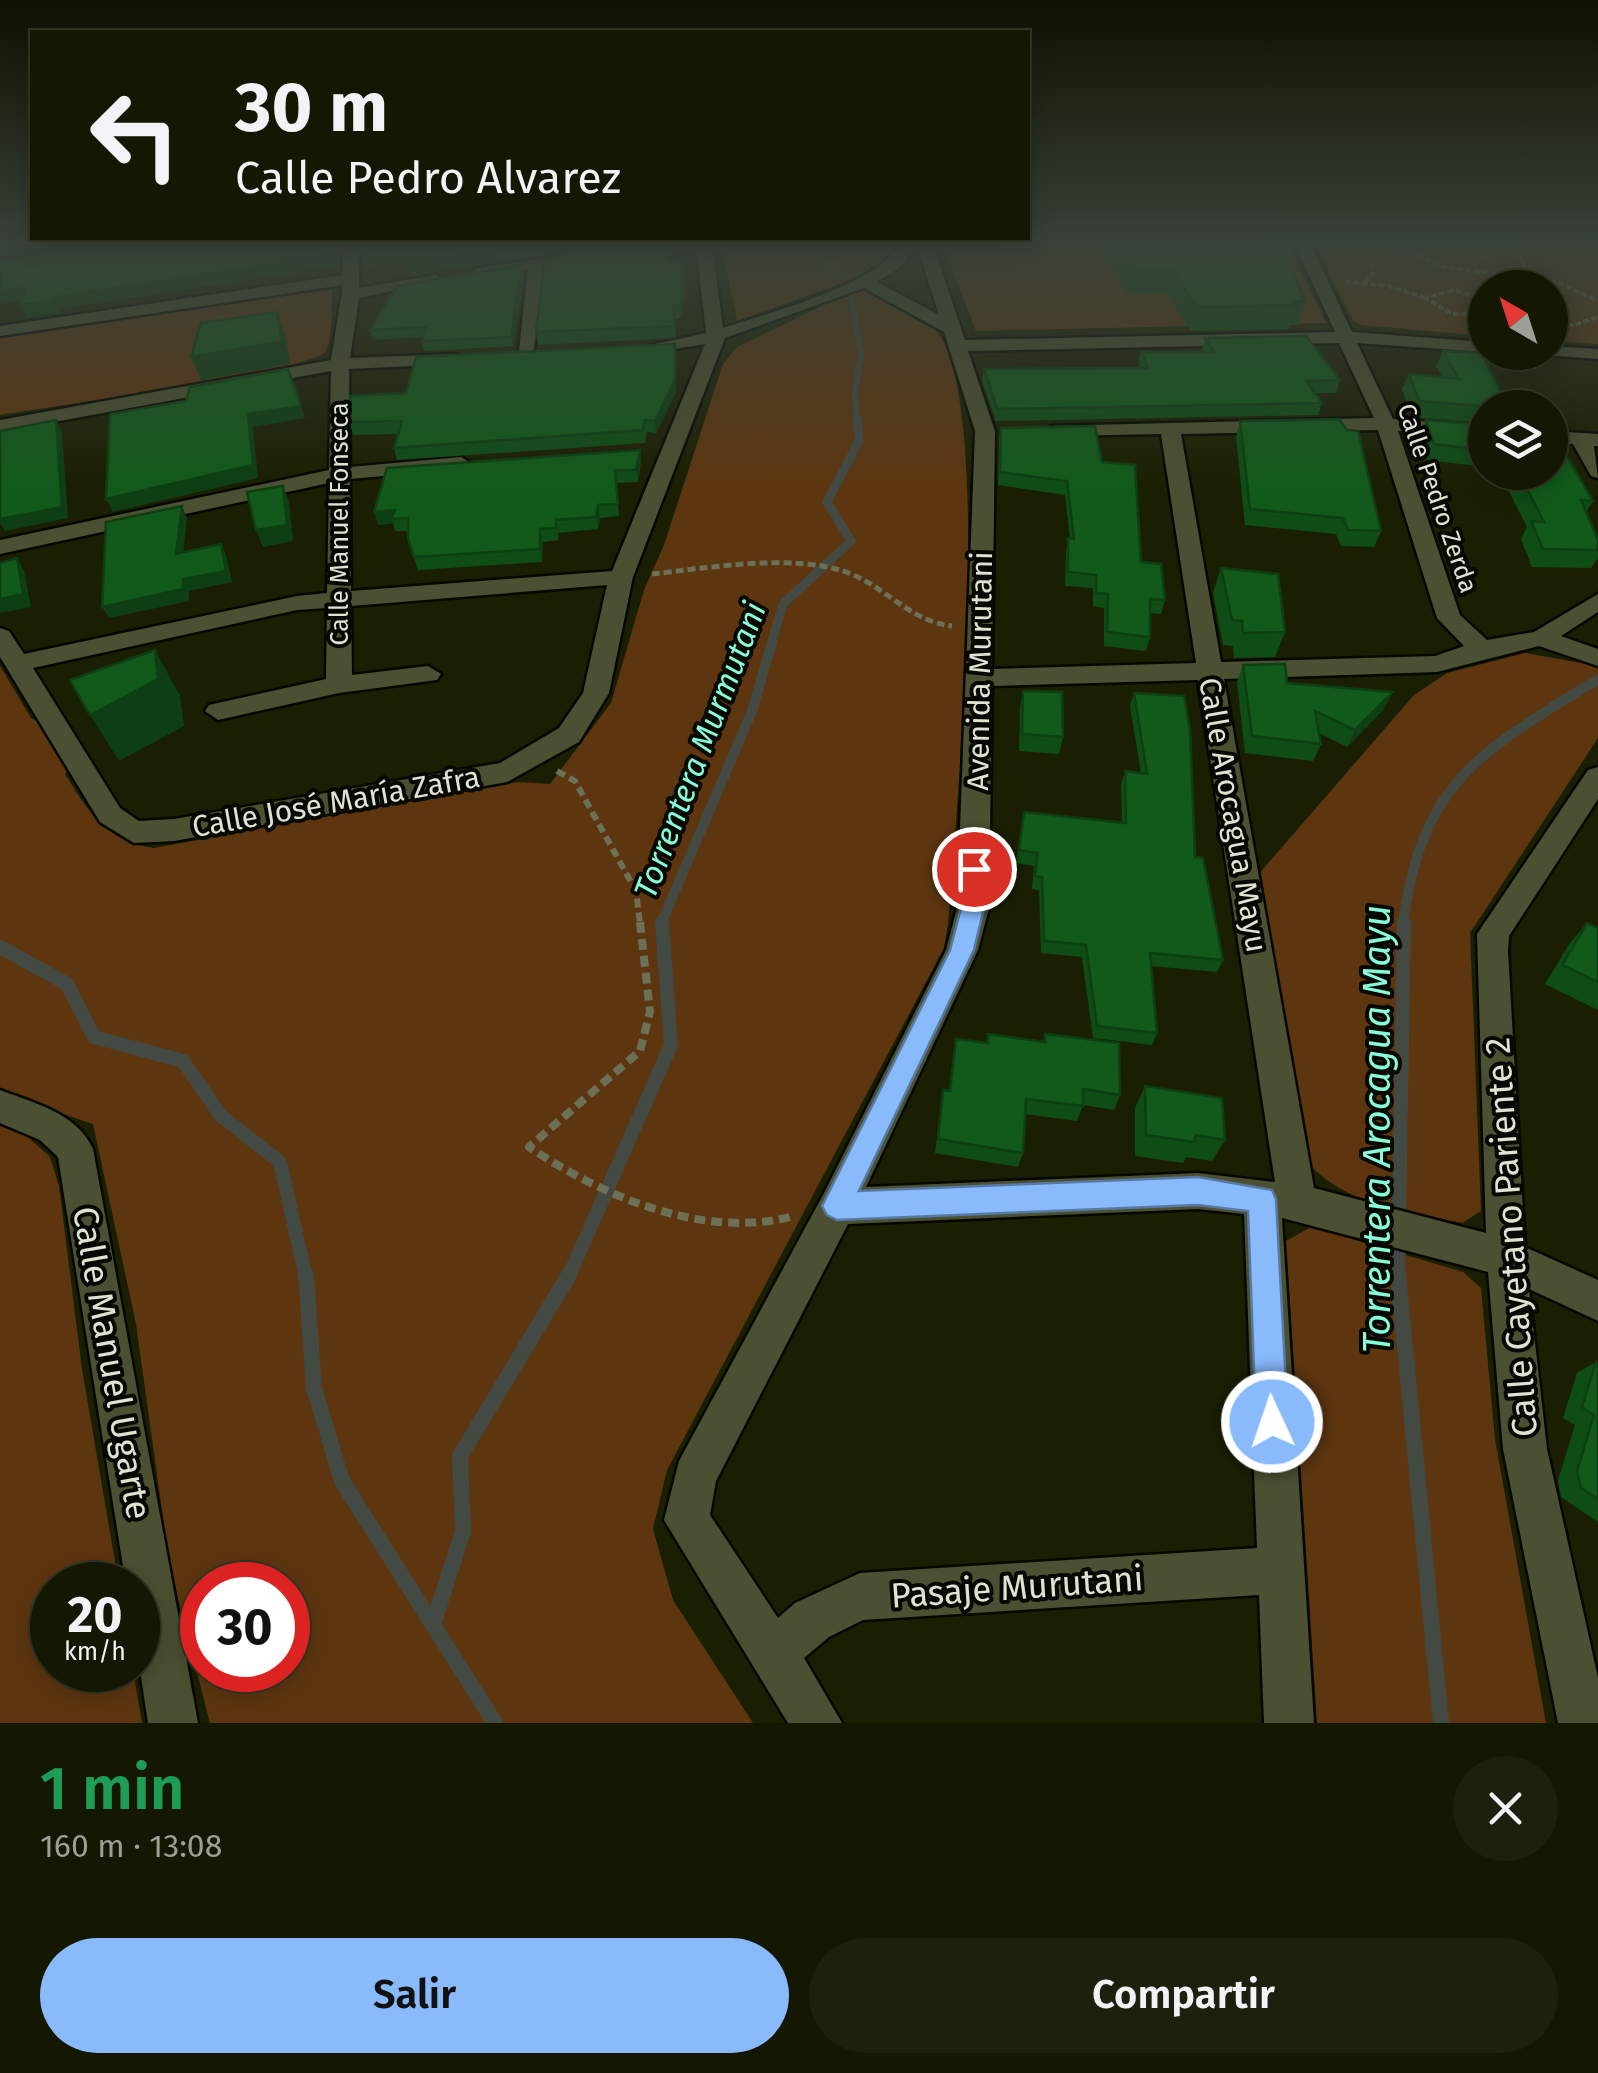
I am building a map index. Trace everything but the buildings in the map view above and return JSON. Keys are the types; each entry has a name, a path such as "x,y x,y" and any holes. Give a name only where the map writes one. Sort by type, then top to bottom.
{"street":[{"path":"0,331 44,325"},
{"name":"Calle Manuel Fonseca","path":"339,685 340,364 345,325"},
{"path":"525,355 529,325"},
{"path":"714,325 716,338"},
{"path":"624,350 683,347 750,325"},
{"path":"934,325 953,337 1349,338 1468,346"},
{"name":"Avenida Murutani","path":"817,1723 687,1520 695,1476 837,1206 962,950 972,908 982,626 994,431 949,325"},
{"name":"Calle Pedro Zerda","path":"1343,325 1386,424 1449,618 1482,649"},
{"name":"Calle José María Zafra","path":"20,663 110,815 134,832 174,830 506,772 570,736 596,694 621,577 664,451 716,338"},
{"path":"1568,352 1598,354"},
{"path":"0,426 340,364 469,358"},
{"path":"1040,430 1386,424 1468,431"},
{"name":"Calle Arocagua Mayu","path":"1170,428 1208,670 1280,1201 1279,1570 1288,1723"},
{"path":"1589,439 1598,472"},
{"path":"0,547 340,474 479,462"},
{"path":"0,636 20,663 337,598 621,577"},
{"path":"981,678 1437,664 1482,649 1540,638 1598,600"},
{"path":"1540,638 1598,658"},
{"name":"Calle Manuel Fonseca","path":"218,711 339,685 428,674"},
{"name":"Calle Cayetano Pariente 2","path":"1582,1723 1525,1449 1506,1258 1494,934 1598,777"},
{"name":"Calle Manuel Ugarte","path":"0,1106 53,1128 75,1149 173,1723"},
{"path":"837,1206 1198,1191 1280,1201 1506,1258 1598,1300"},
{"name":"Pasaje Murutani","path":"772,1654 812,1620 860,1597 1279,1570"}],"path":[{"path":"621,577 722,567 841,570 928,626 982,626"},
{"path":"534,758 575,780 636,891 650,1012 640,1051 530,1146 555,1166 609,1189 674,1211 748,1226 837,1206"}],"shaded area":[{"path":"69,325 332,325 325,352 309,360 227,378 0,415 0,336"},
{"path":"782,325 931,325 937,332 954,374 964,440 968,523 963,710 944,948 667,1470 653,1529 673,1600 753,1723 210,1723 202,1692 310,1692 310,1562 180,1562 180,1607 170,1568 136,1324 93,1124 0,1093 0,666 31,718 47,727 71,765 65,774 82,800 112,832 138,845 154,848 518,782 550,784 611,703 644,590 664,545 723,364 737,347"},
{"path":"974,325 1221,325 976,331"},
{"path":"1367,325 1468,325 1468,334"},
{"path":"1568,325 1598,325 1598,344 1568,342"},
{"path":"1525,653 1598,666 1598,738 1470,933 1481,1211 1462,1223 1355,1196 1318,1173 1302,1156 1257,876 1414,695 1447,673"},
{"path":"0,1126 28,1137 50,1157 59,1186 82,1369 115,1562 30,1562 30,1692 137,1692 142,1723 0,1723"},
{"path":"1311,1227 1463,1272 1481,1288 1495,1439 1546,1723 1317,1723 1286,1241"}],"waterway":[{"name":"Torrentera Murmutani","path":"856,325 861,354 855,391 857,422"},
{"name":"Torrentera Murmutani","path":"771,644 783,604 851,541 827,502 859,441 857,419"},
{"name":"Torrentera Murmutani","path":"661,924 752,711 772,642"},
{"name":"Torrentera Arocagua Mayu","path":"1403,924 1425,834 1464,774 1522,727 1598,679"},
{"name":"Torrentera Murmutani","path":"568,1278 671,1045 662,922"},
{"name":"Torrentera Arocagua Mayu","path":"1398,1275 1404,922"},
{"path":"0,947 67,984 94,1037 183,1061 221,1116 280,1162 306,1278"},
{"path":"306,1275 314,1388 342,1481 433,1625"},
{"name":"Torrentera Murmutani","path":"433,1625 463,1531 460,1456 569,1275"},
{"name":"Torrentera Arocagua Mayu","path":"1398,1275 1441,1723"},
{"path":"433,1625 495,1723"}],"route":[{"path":"974,869 972,908 962,950 837,1206 1198,1191 1262,1199 1272,1422"}]}
